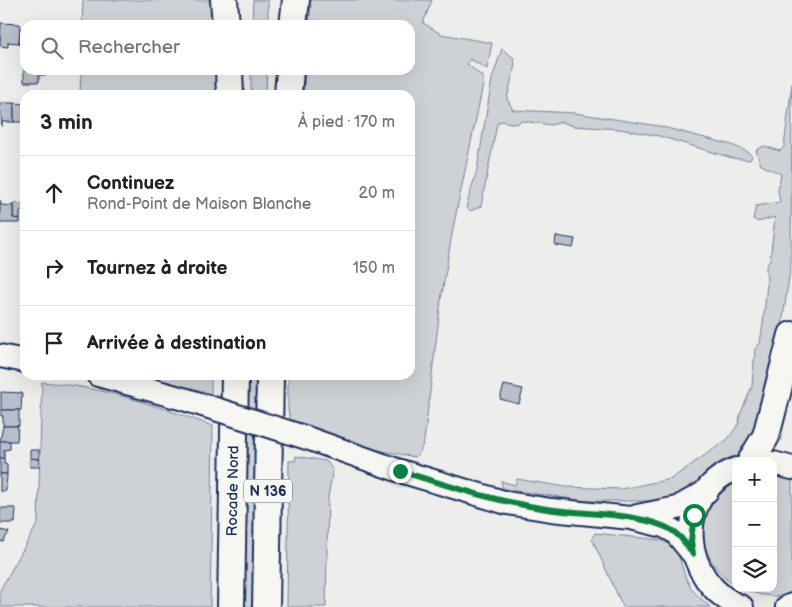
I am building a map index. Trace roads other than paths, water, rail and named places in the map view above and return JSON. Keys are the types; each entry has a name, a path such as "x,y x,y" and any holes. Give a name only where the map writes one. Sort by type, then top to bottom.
{"highway":[{"path":"224,0 226,20"},
{"path":"242,20 243,0"},
{"path":"277,20 278,0"},
{"path":"294,20 296,0"},
{"path":"229,75 230,90"},
{"path":"241,75 241,90"},
{"path":"276,75 276,90"},
{"path":"288,90 290,75"},
{"path":"753,457 766,436 792,334"},
{"name":"Rocade Nord","path":"231,607 234,380"},
{"name":"N 136","path":"266,607 270,380"}],"main road":[{"path":"0,356 20,360"},
{"path":"116,380 187,400 307,438 400,471 499,501 551,510 631,518 664,526 676,532 693,554"},
{"path":"777,465 792,468"},
{"path":"631,518 677,508 707,491 718,480 732,471"},
{"path":"707,491 694,515 691,541 693,554 700,571 710,586 724,598 742,607"},
{"path":"787,607 792,605"}]}
